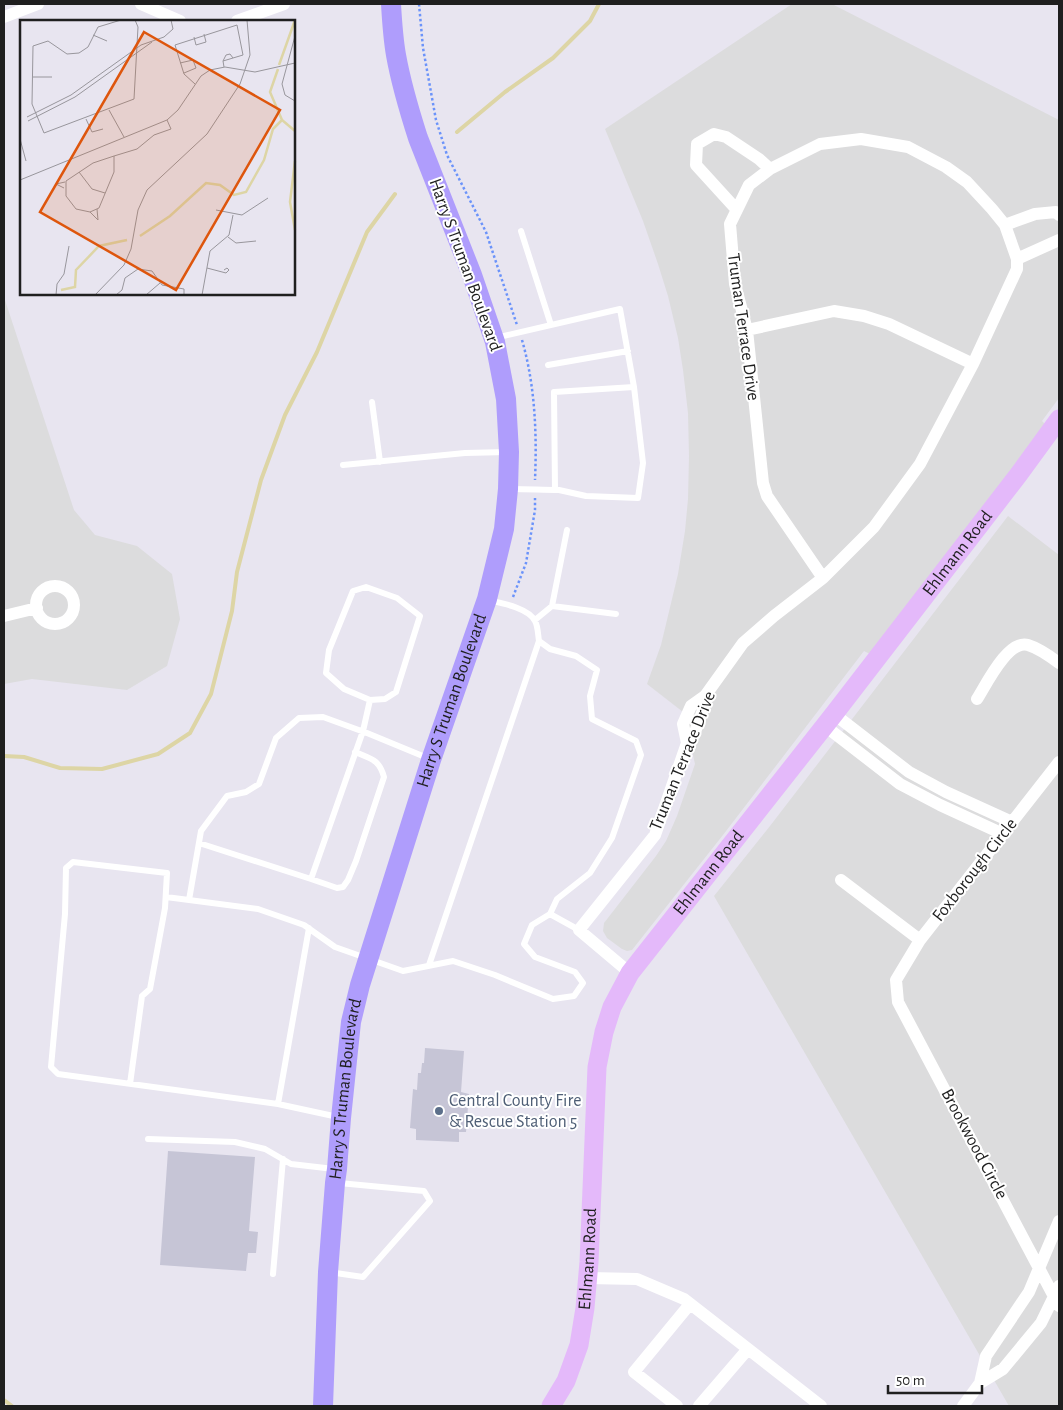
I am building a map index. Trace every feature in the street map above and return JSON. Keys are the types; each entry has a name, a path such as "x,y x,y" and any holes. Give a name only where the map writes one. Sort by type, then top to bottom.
{"main road":[{"name":"Harry S Truman Boulevard","path":"323,1406 328,1272 351,1022 368,958 432,760 487,599 504,529 508,489 509,452 506,400 494,339 475,284 418,138 403,88 396,52 391,4"}],"street":[{"path":"4,17 38,4"},
{"path":"141,4 178,20"},
{"path":"240,20 284,4"},
{"path":"737,210 696,165 698,144 714,134 726,137 770,169"},
{"name":"Truman Terrace Drive","path":"579,930 656,835 687,743 695,732 703,710 705,696 743,643 823,578 874,527 920,464 973,364 1017,269 1017,259 1005,225 967,182 908,147 861,139 820,144 770,169 750,185 730,224 735,284 747,330 763,483 767,496 823,578"},
{"path":"1005,225 1035,214 1056,212 1059,215"},
{"path":"1017,259 1059,240"},
{"path":"747,330 834,311 864,316 889,324 973,364"},
{"name":"Ehlmann Road","path":"551,1406 566,1381 579,1345 588,1278 597,1067 604,1032 612,1008 630,973 829,720 1013,482 1059,419"},
{"path":"4,616 37,608"},
{"path":"977,699 1001,662 1011,650 1019,646 1027,644 1059,663"},
{"path":"829,720 909,772 946,792 1012,822"},
{"path":"829,720 900,784 1003,834"},
{"name":"Foxborough Circle","path":"896,980 920,940 1059,762"},
{"path":"841,880 920,940"},
{"path":"579,930 630,973"},
{"name":"Brookwood Circle","path":"896,980 898,1002 1040,1268 1058,1296"},
{"path":"980,1383 986,1356 1029,1292 1059,1221"},
{"path":"588,1278 637,1279 684,1299 821,1406"},
{"path":"963,1406 980,1383 1002,1369 1041,1323 1058,1296"},
{"path":"677,1406 634,1372 690,1304"},
{"path":"699,1406 748,1349"}],"lane":[{"path":"521,231 551,325"},
{"path":"494,339 620,309 634,387 642,463 638,498 586,496 560,490 508,489"},
{"path":"548,365 628,351"},
{"path":"555,490 554,392 634,387"},
{"path":"372,402 380,462"},
{"path":"343,465 465,453 509,452"},
{"path":"535,620 552,606 567,530"},
{"path":"366,587 397,598 420,616 396,692 385,699 370,700 344,689 326,673 329,650 353,590 366,587"},
{"path":"429,965 539,641 535,620 526,612 487,599"},
{"path":"552,606 616,614"},
{"path":"166,897 258,909 304,925 335,947 403,971 452,961 554,999 574,996 583,983 575,972 535,957 524,944 532,925 550,914 557,899 590,873 612,838 641,755 636,741 592,719 590,696 597,670 576,656 550,649 539,641"},
{"path":"311,879 363,731 370,700"},
{"path":"189,900 201,830 227,796 246,792 259,784 276,738 299,718 323,717 363,731 432,760"},
{"path":"199,843 337,888 343,886 348,880 356,862 384,777 381,767 374,760 355,752"},
{"path":"130,1084 142,996 150,988 165,908 168,873 73,862 66,868 65,914 51,1067 58,1074 130,1084 278,1104 341,1118"},
{"path":"550,914 579,930"},
{"path":"278,1104 309,928"},
{"path":"148,1139 234,1142 265,1149 291,1164 336,1176 424,1191 430,1201 363,1277 328,1272"},
{"path":"273,1274 283,1159"}],"shaded area":[{"path":"792,4 832,4 1059,120 1059,398 1042,421 1046,425 870,654 864,651 723,835 632,950 627,951 607,938 603,931 604,923 666,841 695,764 683,712 647,684 661,645 678,574 685,531 688,499 688,413 678,338 668,296 643,221 605,129"},
{"path":"4,297 74,510 95,535 137,546 172,574 180,619 167,666 127,690 32,679 4,684"},
{"path":"1008,516 1059,555 1059,1406 1009,1406 714,896"}],"building":[{"name":"Central County Fire & Rescue Station 5","path":"425,1048 464,1051 461,1092 469,1094 466,1132 459,1132 459,1142 416,1140 416,1129 410,1128 413,1089 417,1090 418,1073 421,1073 422,1063 424,1063"},
{"path":"168,1151 255,1157 249,1231 258,1232 256,1253 248,1253 246,1271 160,1265"}],"waterway":[{"path":"457,132 505,92 553,58 590,21 599,4"},
{"path":"4,756 24,757 60,768 102,769 158,754 190,733 211,694 232,611 237,572 261,480 285,415 317,352 367,232 395,194"},
{"path":"4,1400 12,1406"}],"place":[{"name":"Central County Fire & Rescue Station 5","path":"439,1111"}]}
